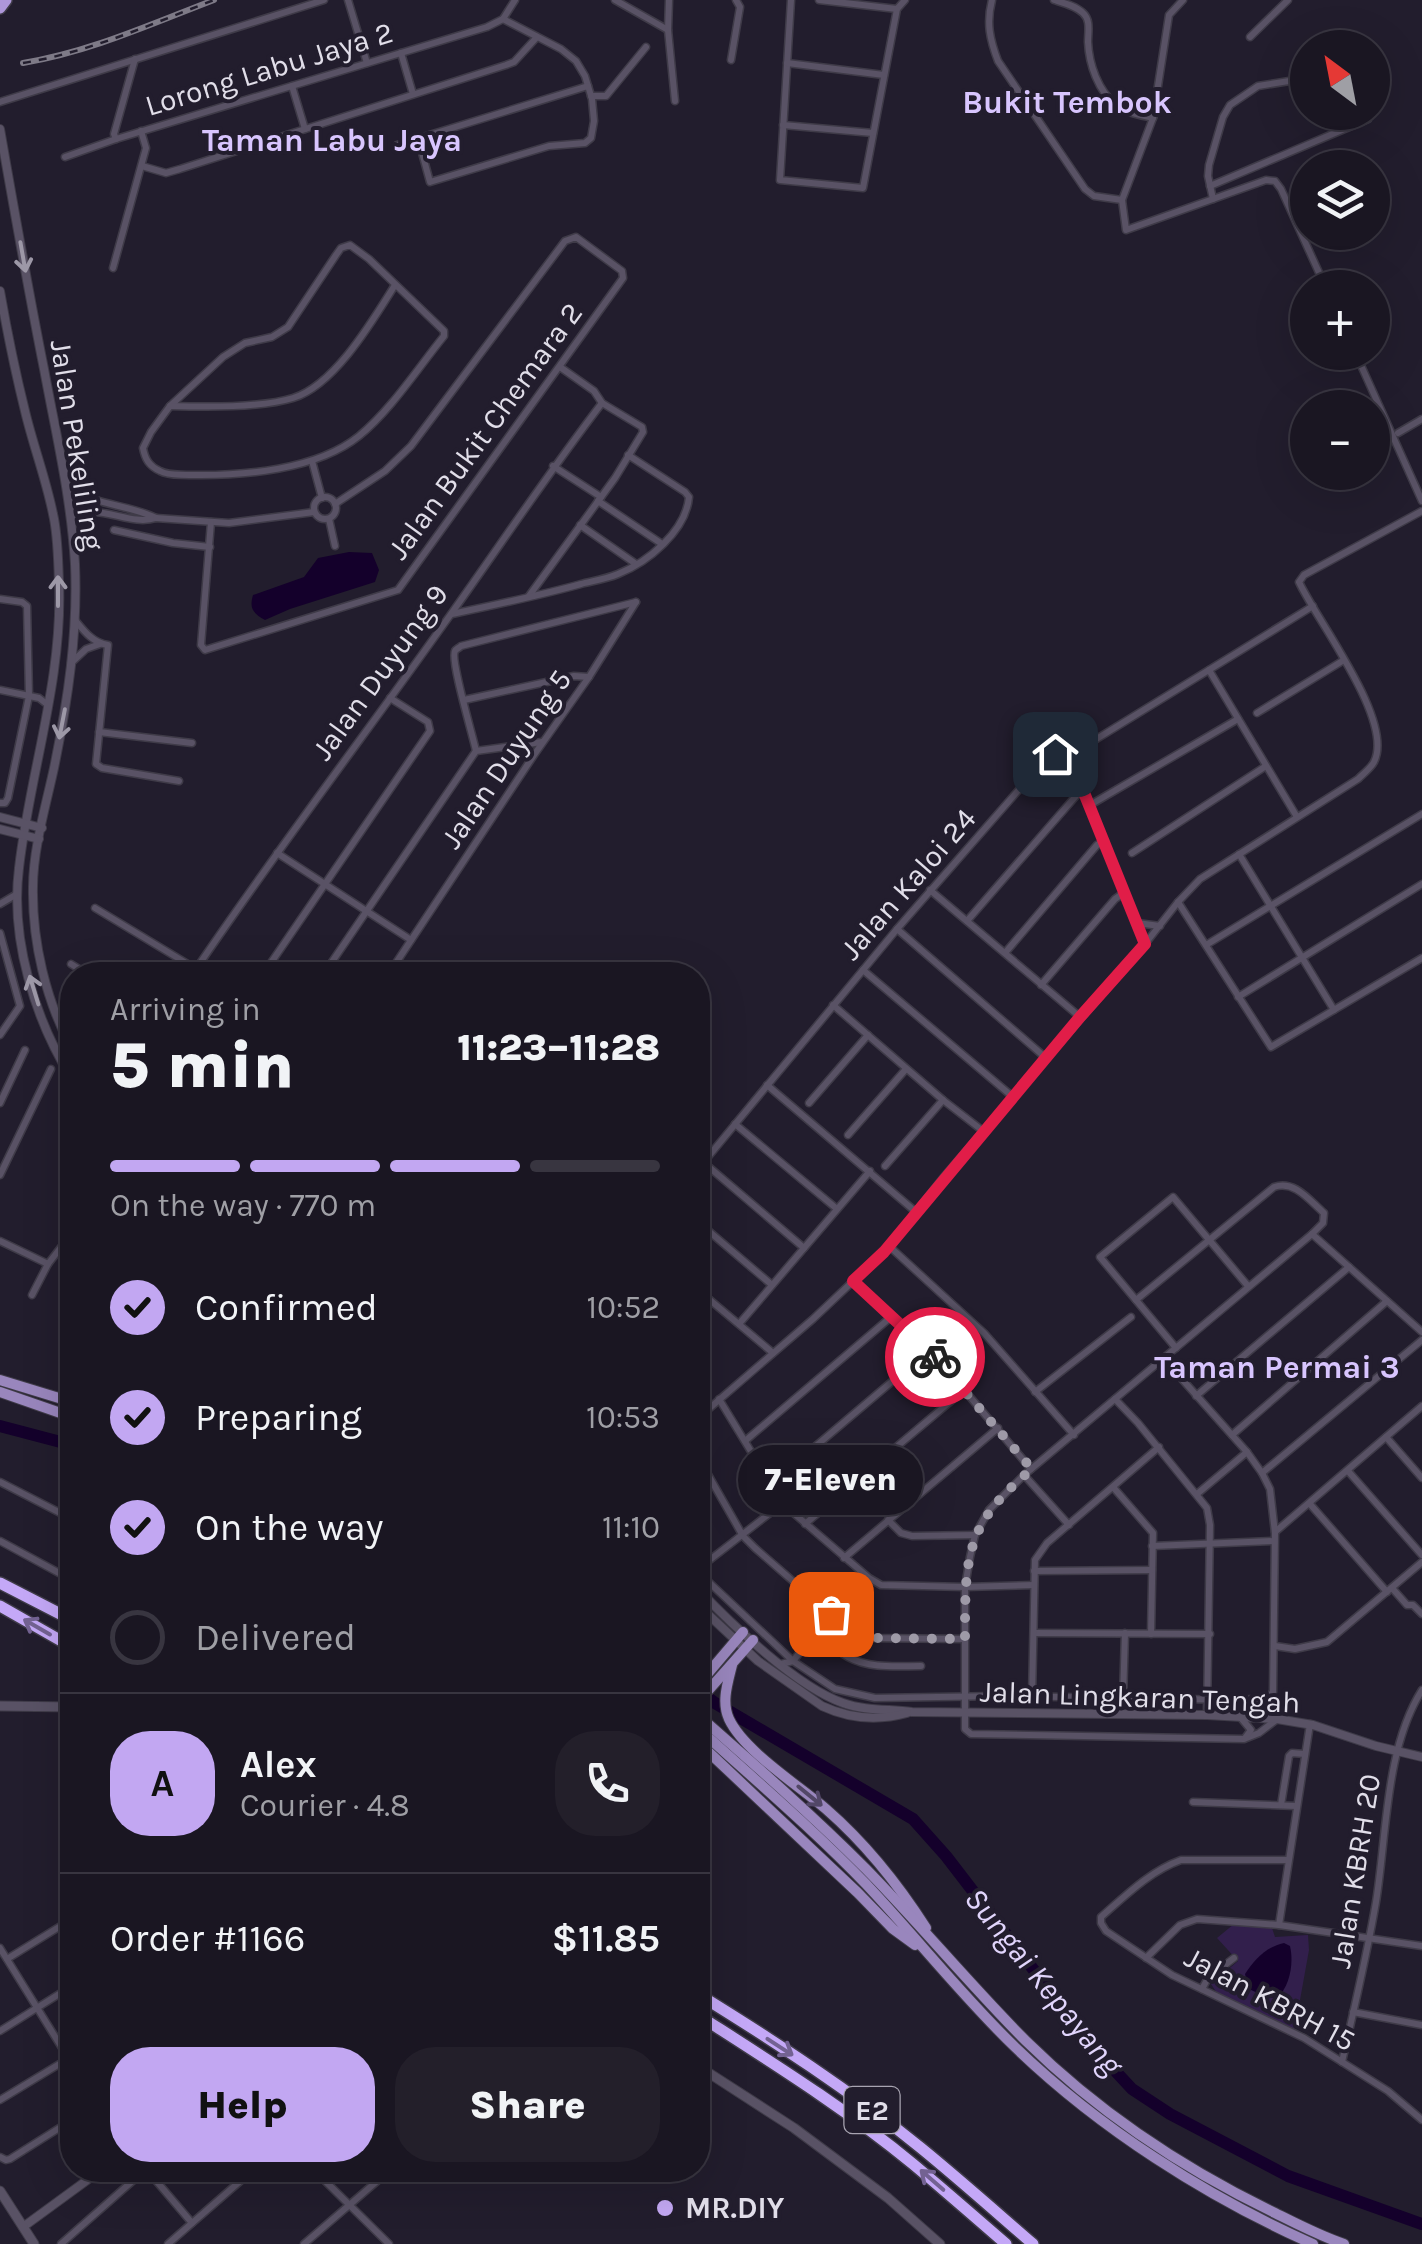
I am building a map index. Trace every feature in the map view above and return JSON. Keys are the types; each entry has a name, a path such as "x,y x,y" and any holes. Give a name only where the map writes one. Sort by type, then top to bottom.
{"highway":[{"path":"0,1582 60,1614"},
{"path":"0,1606 60,1640"},
{"name":"E2","path":"710,2002 860,2101 1033,2244"},
{"name":"E2","path":"710,2024 852,2118 911,2162 1006,2244"}],"main road":[{"path":"0,1379 60,1398"},
{"path":"0,1394 60,1413"},
{"path":"710,1686 744,1641"},
{"path":"710,1675 728,1661"},
{"path":"728,1661 726,1711 739,1735 852,1834 894,1882 937,1944"},
{"path":"0,1706 60,1708"},
{"path":"710,1727 866,1869 1028,2043 1078,2089 1204,2176 1344,2244"},
{"path":"710,1739 838,1856 1014,2046 1077,2103 1244,2212 1313,2244"},
{"path":"710,1753 899,1934 928,1954"},
{"path":"710,2074 794,2128 888,2198 940,2244"},
{"path":"0,2191 34,2244"}],"street":[{"path":"0,102 324,0"},
{"path":"348,0 367,63"},
{"path":"418,138 430,182 549,146 585,143 591,138 594,121 590,96 576,60 503,18 516,0"},
{"path":"616,0 668,30"},
{"path":"669,0 675,100"},
{"path":"730,60 740,7 736,0"},
{"path":"791,0 780,180 862,188 897,9 905,0"},
{"path":"819,0 897,9"},
{"path":"992,0 987,23 998,62 1085,189 1094,196 1122,200"},
{"path":"1054,0 1086,14 1093,71 1114,104 1127,112 1153,118"},
{"path":"1182,0 1169,15 1153,118 1122,200 1126,230 1266,180 1275,181 1318,270"},
{"path":"1250,36 1288,0"},
{"name":"Lorong Labu Jaya 2","path":"64,157 487,27 503,18"},
{"path":"142,166 166,173 514,62 536,37"},
{"path":"590,96 606,96 646,47"},
{"path":"400,53 413,94"},
{"path":"116,139 114,134 135,59"},
{"path":"787,63 884,75"},
{"path":"1213,199 1209,165 1230,106 1258,86 1290,81"},
{"path":"292,86 305,129"},
{"path":"397,145 588,86"},
{"path":"783,124 873,134"},
{"name":"Jalan Pekeliling","path":"0,129 67,484 76,584 64,716 42,828"},
{"path":"1210,186 1344,130"},
{"path":"113,268 146,148 141,131"},
{"name":"Jalan Bukit Chemara 2","path":"212,522 201,645 205,650 393,592 402,586 624,274 573,237 565,240 411,446 385,471 335,504"},
{"path":"350,245 444,332 381,415 359,436 312,461 255,472 164,474 150,465 144,448 170,406 245,342 272,337 288,328 341,248 350,245"},
{"path":"170,406 251,404 293,398 311,389 348,355 396,285"},
{"name":"Jalan Pekeliling","path":"0,291 24,408 54,516 59,586 52,688 26,824"},
{"path":"528,598 643,430 560,367"},
{"path":"1363,370 1422,501"},
{"name":"Jalan Duyung 9","path":"201,962 602,402"},
{"path":"1398,433 1422,419"},
{"path":"451,614 619,574 674,534 690,498 628,455"},
{"path":"312,461 322,498"},
{"path":"554,466 662,544"},
{"path":"67,484 93,501 156,518 229,523 314,512 329,519 335,504 322,498 314,505 314,512"},
{"path":"71,519 80,512 91,511 145,522 156,518"},
{"path":"710,1407 889,1246 1200,879 1358,780 1374,762 1378,744 1375,720 1300,586 1300,579 1422,511"},
{"path":"329,519 335,546"},
{"path":"580,526 636,564"},
{"path":"114,530 210,547"},
{"path":"0,598 28,606 31,696 8,798 0,803"},
{"name":"Jalan Duyung 5","path":"397,962 636,602 458,648 453,657 464,700"},
{"path":"967,920 1089,775 1085,746 1313,606"},
{"path":"75,619 86,634 108,645 98,766 179,781"},
{"path":"71,663 86,649 101,644"},
{"path":"1257,713 1344,660"},
{"path":"1209,670 1296,817"},
{"path":"333,962 476,751 464,700 574,676 589,677"},
{"path":"31,696 52,688"},
{"path":"0,690 31,696 49,706"},
{"path":"272,962 430,730 428,722 390,698"},
{"path":"1090,806 1238,719"},
{"path":"98,732 192,743"},
{"path":"476,751 543,742"},
{"name":"Jalan Kaloi 24","path":"710,1153 896,929 1044,761 1055,754 1070,758 1081,785"},
{"path":"1132,853 1266,766"},
{"path":"1081,785 1145,944"},
{"path":"1206,945 1422,814"},
{"path":"0,817 42,828 32,886 44,974 60,1020"},
{"path":"26,824 18,870 19,923 30,980 60,1058"},
{"path":"0,829 39,839"},
{"path":"1005,953 1105,841"},
{"path":"277,853 411,940"},
{"path":"1239,854 1334,1010"},
{"path":"1238,996 1422,884"},
{"path":"930,890 1080,1017"},
{"path":"1041,985 1124,892"},
{"path":"0,904 18,894"},
{"path":"1178,902 1271,1047 1422,958"},
{"path":"96,908 179,962"},
{"path":"1137,923 1160,926"},
{"path":"896,929 1046,1058"},
{"path":"0,933 20,1006 0,1035"},
{"path":"862,970 1013,1097"},
{"path":"833,1005 984,1132"},
{"path":"809,1103 868,1034"},
{"path":"0,1104 25,1050"},
{"path":"0,1175 51,1068"},
{"path":"848,1136 906,1068"},
{"path":"766,1085 916,1212"},
{"path":"885,1166 943,1100"},
{"path":"735,1124 837,1209"},
{"path":"739,1324 870,1171"},
{"path":"710,1173 804,1248"},
{"path":"1136,1300 1274,1187 1292,1185 1324,1213 1323,1223 1312,1234 997,1501 975,1535 964,1587 966,1729 971,1734 1244,1739 1277,1719"},
{"path":"1176,1348 1100,1257 1173,1196 1248,1286"},
{"path":"710,1232 772,1286"},
{"path":"1312,1234 1422,1332"},
{"path":"0,1241 48,1264"},
{"path":"889,1246 984,1333 1074,1435"},
{"path":"32,1295 60,1248"},
{"path":"1196,1396 1349,1267"},
{"path":"853,1281 944,1365 1032,1469"},
{"path":"710,1300 773,1352"},
{"path":"1232,1436 1386,1301"},
{"path":"744,1440 891,1317"},
{"path":"1035,1392 1131,1317"},
{"path":"1262,1473 1422,1340"},
{"path":"771,1484 928,1351"},
{"path":"710,1582 793,1660 835,1689 876,1698 1264,1700 1273,1692 1275,1646 1272,1500 1262,1473 1247,1452 1164,1359"},
{"path":"805,1524 964,1390"},
{"path":"719,1399 783,1503 869,1578 881,1585 1034,1585"},
{"path":"1115,1400 1207,1508 1208,1715"},
{"path":"1152,1546 1274,1537 1422,1406"},
{"path":"844,1558 998,1428"},
{"path":"1386,1437 1422,1478"},
{"path":"1032,1697 1035,1560 1047,1544 1159,1448"},
{"path":"1197,1494 1247,1452"},
{"path":"1275,1646 1295,1649 1327,1642 1422,1558 1348,1470"},
{"path":"1024,1475 1069,1525"},
{"path":"710,1478 754,1548 850,1629 870,1638 965,1639"},
{"path":"0,1482 60,1513"},
{"path":"1113,1487 1153,1533 1151,1634"},
{"path":"710,1562 783,1503"},
{"path":"1310,1504 1390,1590 1408,1605 1414,1604 1422,1614"},
{"path":"888,1520 901,1533 912,1536 975,1535"},
{"path":"0,1541 60,1574"},
{"path":"1034,1571 1152,1570"},
{"name":"Jalan Lingkaran Tengah","path":"710,1603 744,1641 804,1682 845,1704 964,1714 1277,1719 1310,1724 1422,1757"},
{"name":"Jalan Lingkaran Tengah","path":"710,1614 804,1694 833,1711 868,1719 912,1712"},
{"path":"781,1664 793,1660 831,1614"},
{"path":"817,1632 846,1656 862,1662 921,1666"},
{"path":"1034,1632 1210,1634"},
{"path":"1123,1699 1125,1633"},
{"name":"Jalan KBRH 20","path":"1342,2062 1369,1937 1398,1752 1422,1690"},
{"path":"1239,1716 1251,1730 1244,1739"},
{"path":"1279,1925 1310,1724"},
{"path":"1281,1805 1289,1756 1305,1754"},
{"path":"1192,1802 1296,1806"},
{"name":"Jalan KBRH 15","path":"1287,1860 1181,1860 1167,1865 1132,1890 1101,1917 1101,1924 1172,1975 1304,2038 1421,2116"},
{"path":"1146,1958 1180,1926 1196,1919 1279,1925 1422,1946"},
{"path":"7,1959 60,1926"},
{"path":"0,1948 60,2043"},
{"path":"1202,1989 1208,1978 1234,1958"},
{"path":"0,2031 60,1994"},
{"path":"1354,2012 1422,2025"},
{"path":"0,2100 60,2066"},
{"path":"1,2159 10,2159 60,2128"},
{"path":"23,2227 85,2182"},
{"path":"61,2244 132,2182"},
{"path":"156,2182 192,2224"},
{"path":"168,2244 239,2182"},
{"path":"326,2182 389,2244"},
{"path":"304,2244 375,2182"}],"shaded area":[{"path":"349,552 372,553 379,570 375,582 265,620 253,610 253,595 304,577 318,558"},
{"path":"1234,1924 1272,1928 1275,1937 1308,1935 1300,2000 1303,2005 1293,2032 1217,1993 1211,1984 1238,1961 1217,1938"},
{"path":"1284,1943 1290,1946 1291,1960 1288,1981 1281,1993 1277,1998 1266,1997 1249,1989 1245,1974 1266,1951"}],"waterway":[{"name":"Sungai Kepayang","path":"0,1426 60,1442"},
{"name":"Sungai Kepayang","path":"710,1699 913,1819 1093,2047 1132,2089 1170,2114 1288,2176 1422,2224"}],"railway":[{"path":"23,63 96,45 214,0"}],"way so far":[{"path":"831,1614 870,1638 965,1639 964,1587 975,1535 989,1510 1032,1469 935,1357"}],"place":[{"name":"7-Eleven","path":"831,1614"},
{"name":"MR.DIY","path":"665,2208"}],"district":[{"name":"Bukit Tembok","path":"1067,102"},
{"name":"Taman Labu Jaya","path":"332,140"},
{"name":"Taman Permai 3","path":"1277,1367"}],"route":[{"path":"935,1357 853,1281 884,1252 1145,944 1070,758 1055,754"}]}
